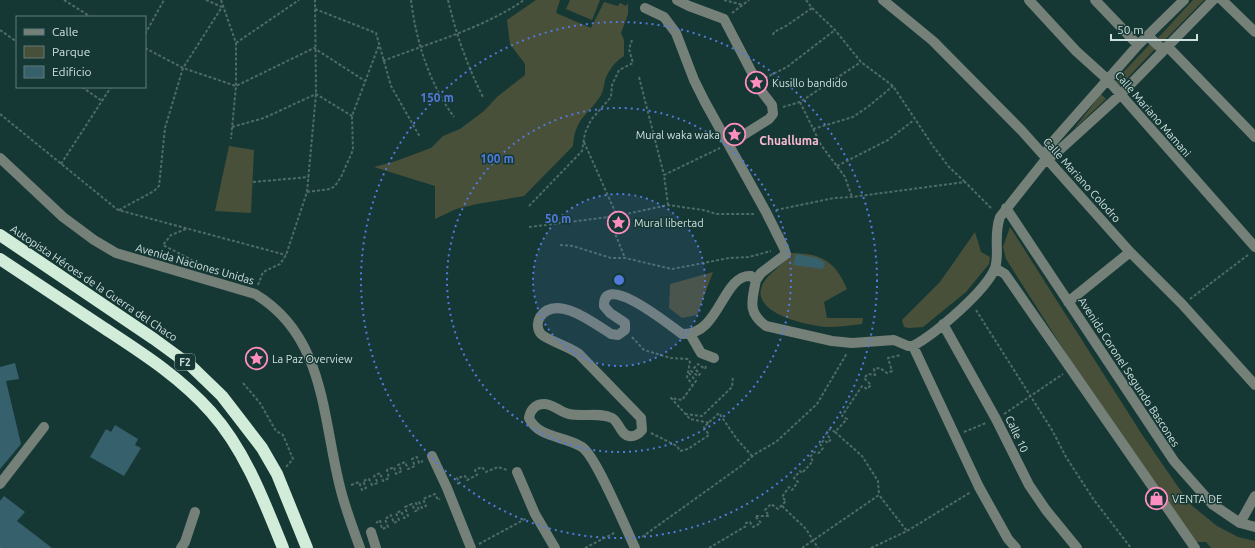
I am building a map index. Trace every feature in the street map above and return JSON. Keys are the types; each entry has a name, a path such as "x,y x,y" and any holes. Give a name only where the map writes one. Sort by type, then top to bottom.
{"highway":[{"name":"Autopista Héroes de la Guerra del Chaco","path":"0,234 191,366 222,396 262,448 277,474 307,548"},
{"name":"F2","path":"0,259 144,354 178,380 211,412 228,434 258,486 283,548"}],"street":[{"path":"677,0 724,19 762,92 772,105 773,111 769,119 729,144"},
{"name":"Calle Mariano Colodro","path":"882,0 933,41 1022,131 1130,252 1182,304 1255,385"},
{"name":"Calle Mariano Mamani","path":"1029,0 1076,51 1108,79 1252,251"},
{"path":"1095,0 1138,46"},
{"path":"1046,159 1049,146 1138,46 1184,0"},
{"path":"645,8 664,16 670,22 682,46 694,80 784,248 786,254 761,274 756,280 752,309 758,320 766,326 812,337 852,343 890,339 908,346 913,346 943,324 970,300 984,285 995,268 996,227 1000,217 1046,159 1055,154 1120,95 1213,0"},
{"path":"1222,0 1255,32"},
{"path":"1148,36 1165,48 1255,137"},
{"name":"Avenida Naciones Unidas","path":"0,158 63,217 94,240 116,253 255,294 271,303 285,316 298,334 308,354 318,382 340,488 360,548"},
{"name":"Avenida Coronel Segundo Bascones","path":"1006,208 1174,461 1212,504 1240,523 1255,527"},
{"path":"1068,302 1130,252"},
{"path":"995,268 1005,274 1195,548"},
{"path":"634,546 599,473 583,448 543,432 536,428 529,418 532,410 537,406 543,404 550,405 567,414 607,416 614,419 625,434 629,436 635,435 642,430 641,418 635,410 614,391 579,354 569,347 547,338 538,329 538,324 543,313 549,309 558,307 568,309 614,336 623,334 626,330 624,323 605,309 604,302 608,295 616,294 628,298 682,334 690,334 698,331 707,324 740,279 751,276 756,280"},
{"name":"Calle 10","path":"943,324 996,419 1029,485 1046,510 1077,548"},
{"path":"690,334 702,353 714,358"},
{"path":"913,346 979,487 1008,539 1016,548"},
{"path":"0,484 44,427"},
{"path":"432,456 474,546"},
{"path":"518,472 535,514 555,548"},
{"path":"1240,523 1255,496"},
{"path":"181,548 186,542 195,512"},
{"path":"371,532 376,548"}],"path":[{"path":"64,0 89,16"},
{"path":"146,32 164,0"},
{"path":"206,0 222,7"},
{"path":"221,0 222,7 236,43 236,86 231,139"},
{"path":"236,43 299,0"},
{"path":"255,294 263,272 280,264 286,255 307,192 316,94 314,48 315,0"},
{"path":"410,0 420,46 436,88 454,116"},
{"path":"448,0 456,34 466,63 482,97"},
{"path":"383,60 456,34 503,15 524,0"},
{"path":"724,0 743,5"},
{"path":"724,19 749,0"},
{"path":"806,0 812,8 835,30 861,62 893,86 905,102 914,120 950,167 1000,217"},
{"path":"118,210 154,191 159,186 163,160 165,128 183,68 222,7"},
{"path":"773,35 774,32 786,26 812,8"},
{"path":"315,9 376,33 391,86 420,137"},
{"path":"0,30 16,41"},
{"path":"757,82 787,67 835,30"},
{"path":"529,206 582,152 585,133 591,120 610,97 612,85 619,70 632,63 629,49 632,40"},
{"path":"307,192 324,191 330,189 335,186 341,177 353,150 352,116 379,45"},
{"path":"314,48 365,81"},
{"path":"146,49 183,68 236,86 314,48"},
{"path":"773,111 800,102 861,62"},
{"path":"639,77 664,175 668,206"},
{"path":"813,129 853,117 893,86"},
{"path":"83,88 102,101"},
{"path":"61,164 110,88"},
{"path":"316,94 352,116"},
{"path":"232,127 264,118 316,94"},
{"path":"800,102 821,145 845,177 852,198"},
{"path":"0,114 118,210 286,255"},
{"path":"837,166 888,140 914,120"},
{"path":"584,141 617,216"},
{"path":"664,175 729,144"},
{"path":"253,182 308,177"},
{"path":"529,227 617,216 668,206 732,215 766,212 834,198 852,198 965,182"},
{"path":"608,216 625,258"},
{"path":"186,228 171,235 163,244 190,259 199,266 204,279"},
{"path":"560,245 573,246 610,258 625,258 672,269 729,258 749,257 784,248"},
{"path":"1182,304 1252,251"},
{"path":"970,300 1094,500 1131,548"},
{"path":"626,330 644,350 671,358 688,359 690,362 687,377 693,386"},
{"path":"634,546 741,466 752,456 776,442 817,404 852,343"},
{"path":"835,432 846,419 842,416 862,386 867,389 870,385 864,378 868,374 875,375 874,369 880,368 886,373 892,370 888,358 906,353 913,346"},
{"path":"702,353 699,360 706,366 705,369 698,364 694,368 700,374 698,376 691,371 689,373 696,381 682,400 671,398 690,419 710,423"},
{"path":"955,435 996,419 1071,369"},
{"path":"684,414 702,416 732,387 733,376"},
{"path":"244,383 260,403 276,431 283,435 293,459 290,464"},
{"path":"642,430 677,446 680,450 688,449 709,434 704,427 710,423 719,412 736,438 752,456"},
{"path":"709,548 746,526 746,523 750,522 753,527 761,523 756,516 769,516 765,510 771,504 778,509 782,506 786,501 782,497 789,487 792,490 798,482 794,478 800,471 802,473 813,461 810,457 814,452 819,453 823,448 820,444 824,440 828,443 831,439 826,434 830,429 862,456 878,481 879,495 906,531"},
{"path":"340,488 359,482 362,490 366,488 363,481 369,479 372,485 378,483 374,476 380,473 383,480 389,478 387,470 394,467 396,474 402,471 398,465 405,462 408,469 415,466 412,459 417,457 419,463 427,459 426,453 432,456"},
{"path":"371,532 377,521 380,520 382,530 388,527 385,519 391,516 394,523 399,520 396,513 401,511 404,518 408,516 405,507 412,504 415,511 419,510 416,503 419,502 422,508 426,506 423,499 435,494 438,500 444,497 442,490 460,483 457,478 464,476 467,480 477,475 475,470 482,467 486,472 498,467 518,472"},
{"path":"871,548 906,531 979,487"},
{"path":"802,548 879,495"},
{"path":"782,506 806,529 818,548"},
{"path":"474,546 535,514"},
{"path":"585,548 625,527"}],"green space":[{"path":"536,0 560,0 556,13 591,28 604,2 618,6 620,3 626,6 628,3 628,14 621,33 624,40 624,56 610,69 601,95 579,123 574,136 573,146 524,196 456,209 435,219 435,186 374,167 396,161 431,148 443,136 460,129 484,111 497,97 525,75 525,64 510,44 507,20"},
{"path":"570,0 600,0 592,20 566,9"},
{"path":"1193,0 1204,0 1162,43 1157,39"},
{"path":"1151,43 1156,48 1119,87 1114,82"},
{"path":"1101,94 1106,99 1074,129"},
{"path":"229,146 254,150 251,213 215,211"},
{"path":"1010,227 1143,436 1190,504 1217,526 1238,537 1255,541 1255,548 1211,548 1206,542 1192,542 1090,391 1006,259 1003,247"},
{"path":"975,232 981,252 990,257 989,264 966,292 923,327 904,327 902,320 940,282"},
{"path":"789,253 800,253 818,257 832,265 847,289 824,302 827,318 863,318 862,324 828,327 820,326 786,317 767,306 761,298 761,289 763,284"},
{"path":"713,272 697,315 682,318 669,308 670,284"}],"building":[{"path":"796,254 817,258 825,263 823,269 793,265"},
{"path":"15,363 19,379 6,381 21,444 0,469 0,367"},
{"path":"115,425 138,439 135,445 141,448 124,476 90,457 106,429 111,432"},
{"path":"4,496 25,512 17,521 52,548 0,548 0,501"}],"place":[{"name":"Kusillo bandido","path":"756,83"},
{"name":"Mural waka waka","path":"735,135"},
{"name":"Mural libertad","path":"619,223"},
{"name":"La Paz Overview","path":"256,359"},
{"name":"VENTA DE","path":"1156,499"}],"district":[{"name":"Chualluma","path":"789,141"}]}
